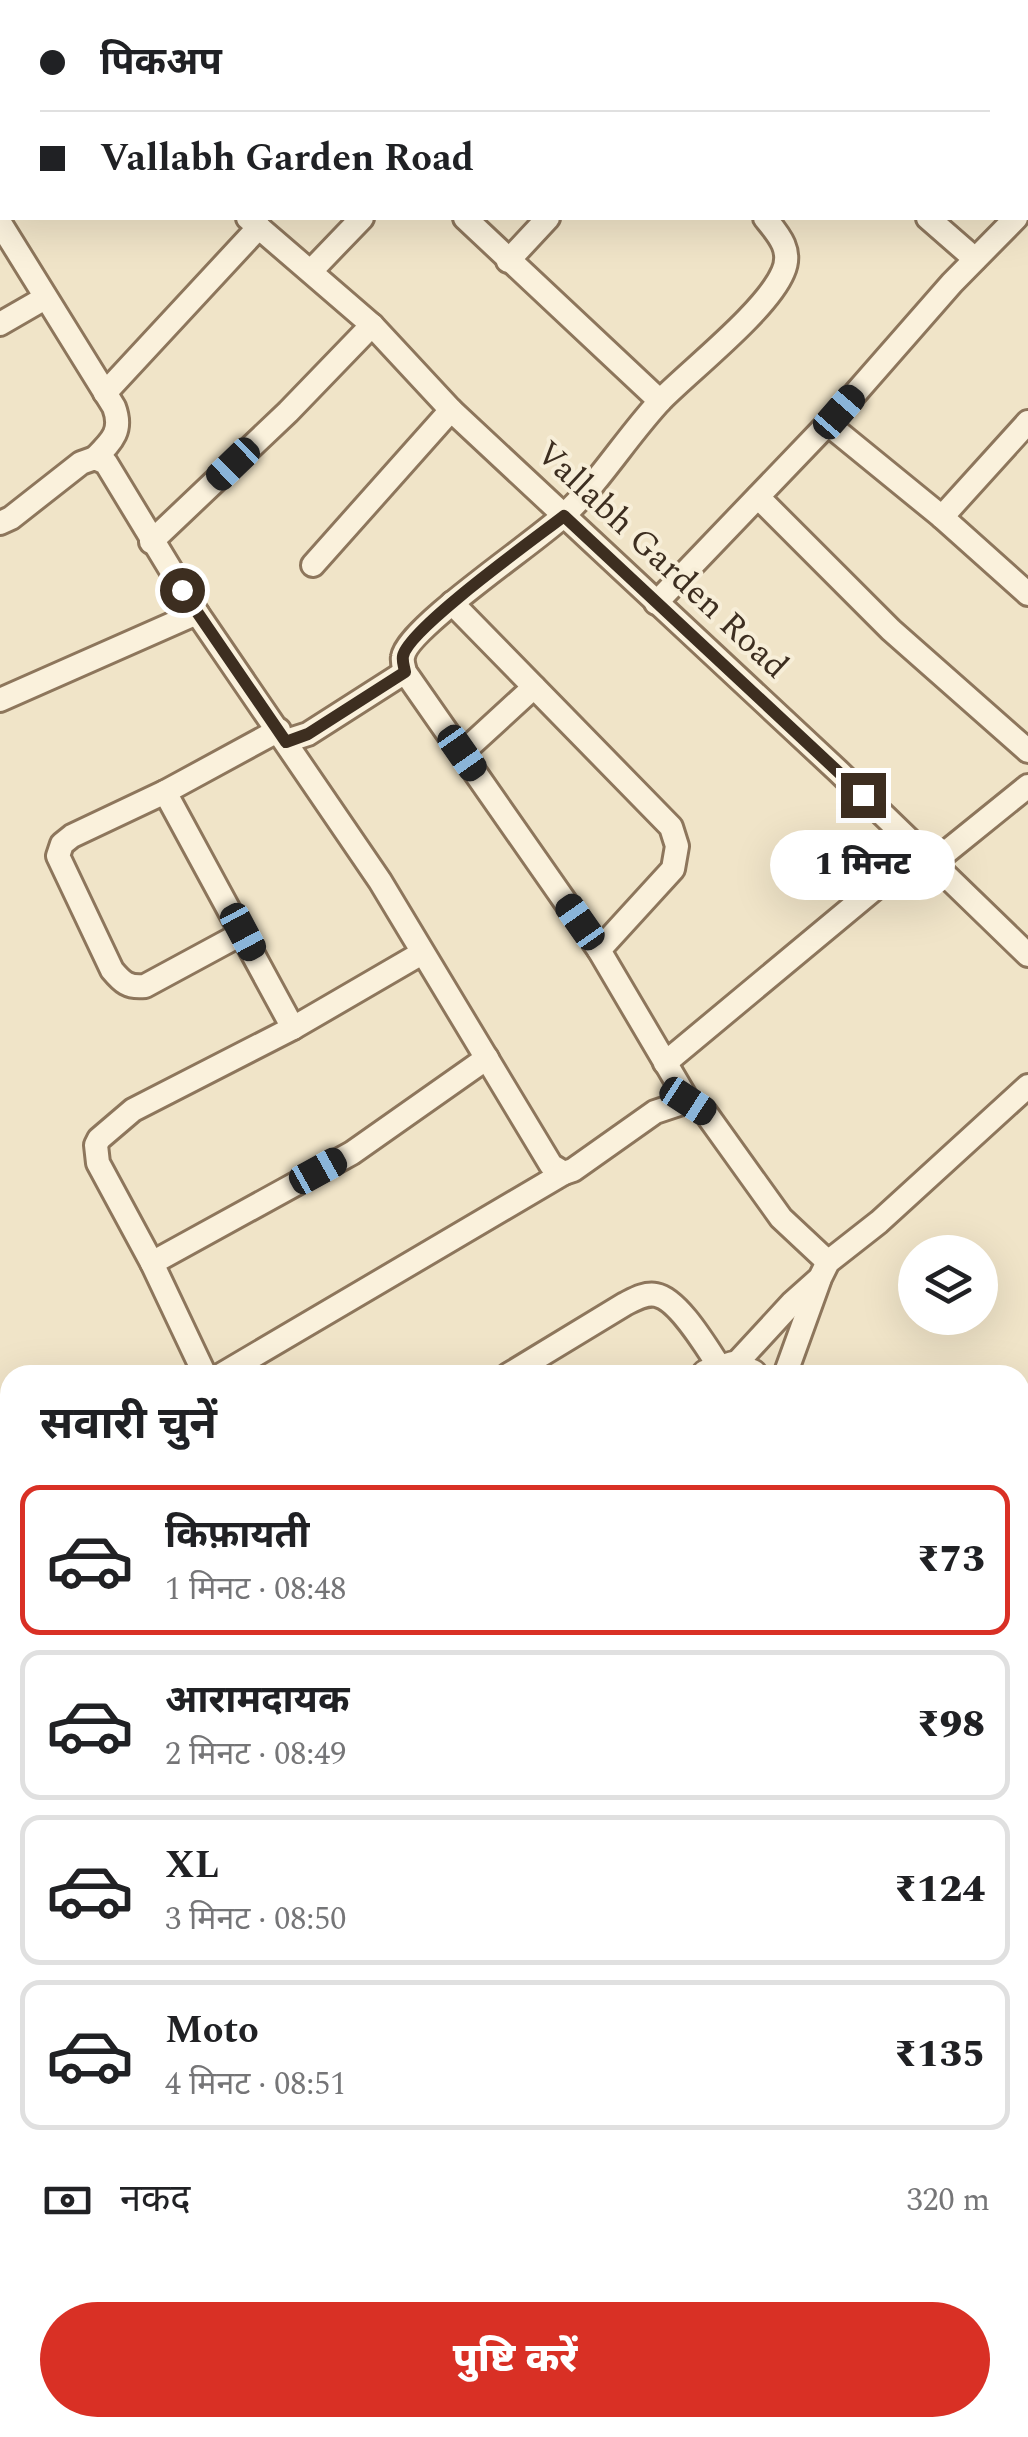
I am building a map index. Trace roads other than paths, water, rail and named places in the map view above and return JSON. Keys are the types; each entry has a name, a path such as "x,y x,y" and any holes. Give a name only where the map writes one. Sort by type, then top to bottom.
{"street":[{"path":"311,272 360,220"},
{"path":"467,220 660,401"},
{"path":"508,261 546,220"},
{"path":"768,220 782,238 785,270 738,326 660,401 564,516 452,603 410,643 402,656 405,672 599,950 688,1101 705,1112 781,1218 824,1270"},
{"path":"930,220 975,260"},
{"path":"656,603 828,424 1014,220"},
{"path":"106,393 253,222"},
{"name":"Vallabh Garden Road","path":"253,222 372,324 451,410 1028,955"},
{"path":"0,224 106,393 119,421 105,465"},
{"path":"0,324 46,298"},
{"path":"152,542 288,412 372,324"},
{"path":"313,565 451,410"},
{"path":"942,517 1028,422"},
{"path":"828,424 1028,594"},
{"path":"0,523 82,463 105,465"},
{"path":"105,465 197,613 380,881 551,1164 564,1173"},
{"path":"758,497 891,630 1028,751"},
{"path":"452,603 671,827 677,846 673,869 599,950"},
{"path":"0,700 197,613"},
{"path":"243,932 145,986 132,988 112,970 64,872 58,856 62,844 282,736 308,734 405,672"},
{"path":"462,753 534,687"},
{"path":"666,1063 927,856 1028,786"},
{"path":"165,792 293,1028"},
{"path":"200,1365 152,1263 98,1163 96,1145 117,1120 132,1110 293,1028 422,952"},
{"path":"152,1263 352,1153 487,1058"},
{"path":"734,1365 824,1270 1028,1086"},
{"path":"239,1365 583,1165 655,1112 688,1101"},
{"path":"790,1365 824,1270"},
{"path":"524,1365 625,1304 655,1294 680,1311 722,1365"}]}
